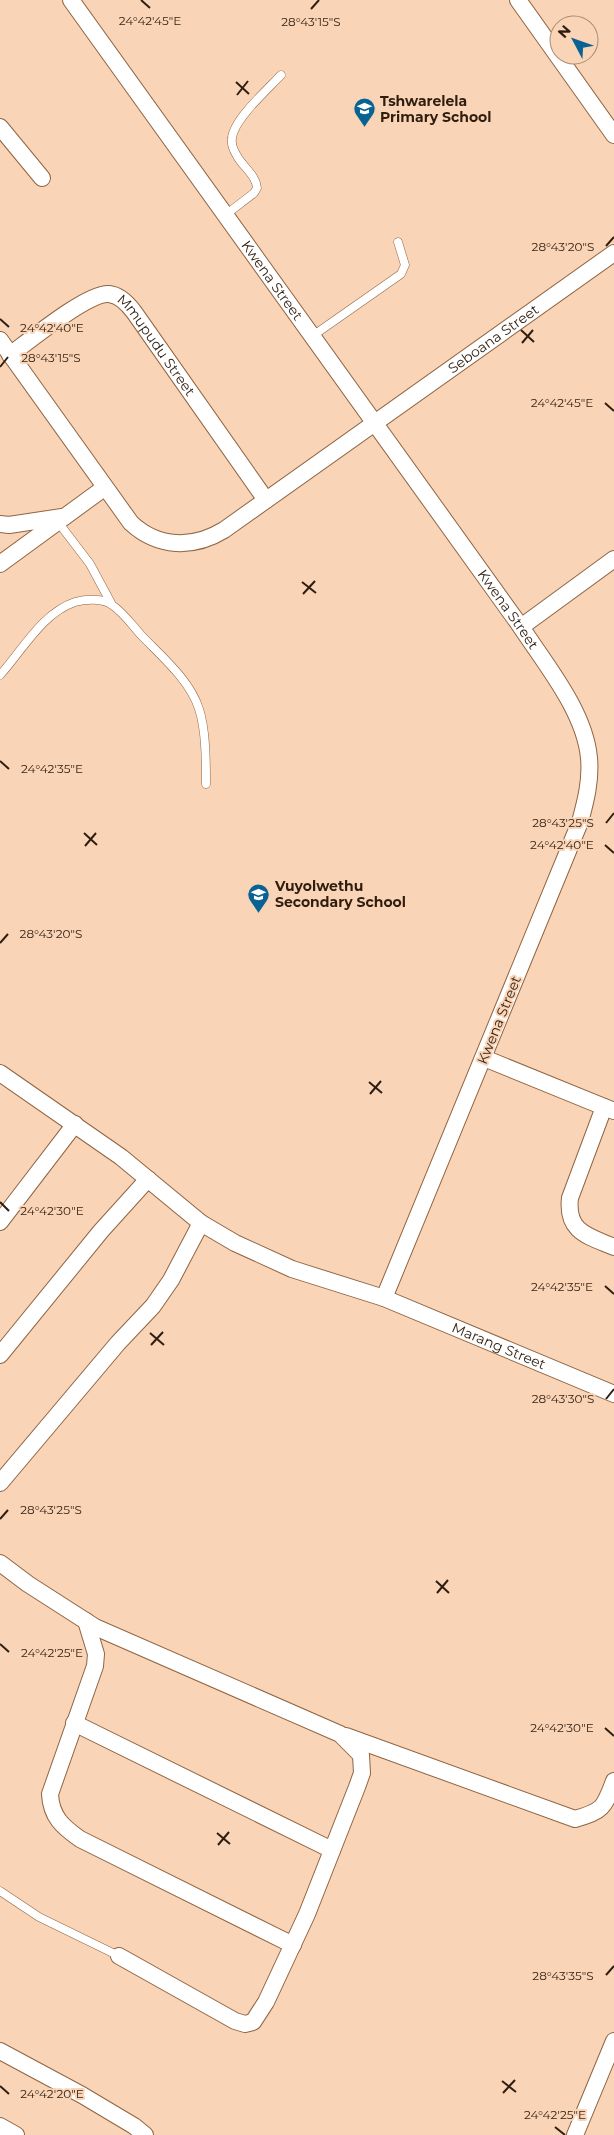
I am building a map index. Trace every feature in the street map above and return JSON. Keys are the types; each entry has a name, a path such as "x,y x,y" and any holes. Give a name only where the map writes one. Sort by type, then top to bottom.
{"street":[{"name":"Kwena Street","path":"71,0 224,216 521,627 575,710 586,740 590,779 580,822 384,1298"},
{"path":"518,0 614,135"},
{"path":"0,127 42,178"},
{"name":"Seboana Street","path":"374,424 614,253"},
{"name":"Mmupudu Street","path":"10,355 82,303 97,296 109,294 119,297 134,312 266,500"},
{"path":"0,340 104,488 131,523 138,530 158,539 186,544 211,538 374,424"},
{"path":"0,564 104,488"},
{"path":"0,524 9,525 61,519"},
{"path":"521,627 614,559"},
{"path":"484,1058 609,1109 570,1198 569,1208 574,1225 578,1231 614,1247"},
{"name":"Marang Street","path":"0,1073 75,1124 148,1179 201,1223 235,1243 292,1269 384,1298 614,1394"},
{"path":"0,1222 75,1124"},
{"path":"0,1354 101,1231 148,1179"},
{"path":"0,1483 118,1343 153,1306 171,1280 201,1223"},
{"path":"0,1564 86,1621 126,1642 340,1734 575,1819 596,1813 606,1803 614,1781"},
{"path":"86,1621 94,1644 95,1660 50,1794 51,1805 56,1818 62,1826 89,1844 293,1945"},
{"path":"74,1723 332,1850"},
{"path":"119,1956 234,2021 245,2024 253,2022 266,2002 293,1945 357,1787 363,1765 361,1755 340,1734"},
{"path":"575,2135 614,2041"},
{"path":"0,2050 104,2108 145,2135"},
{"path":"0,2126 16,2135"}],"lane":[{"path":"224,216 254,193 257,188 256,179 237,156 231,139 233,132 242,118 281,75"},
{"path":"311,337 401,274 405,266 398,242"},
{"path":"61,519 90,564 111,603 183,681 194,698 200,709 205,746 206,784"},
{"path":"0,675 44,622 58,611 74,603 90,600 111,603"},
{"path":"0,1891 39,1917 60,1925 119,1956"}],"place":[{"name":"Tshwarelela Primary School","path":"364,128"},
{"name":"Vuyolwethu Secondary School","path":"259,913"}]}
